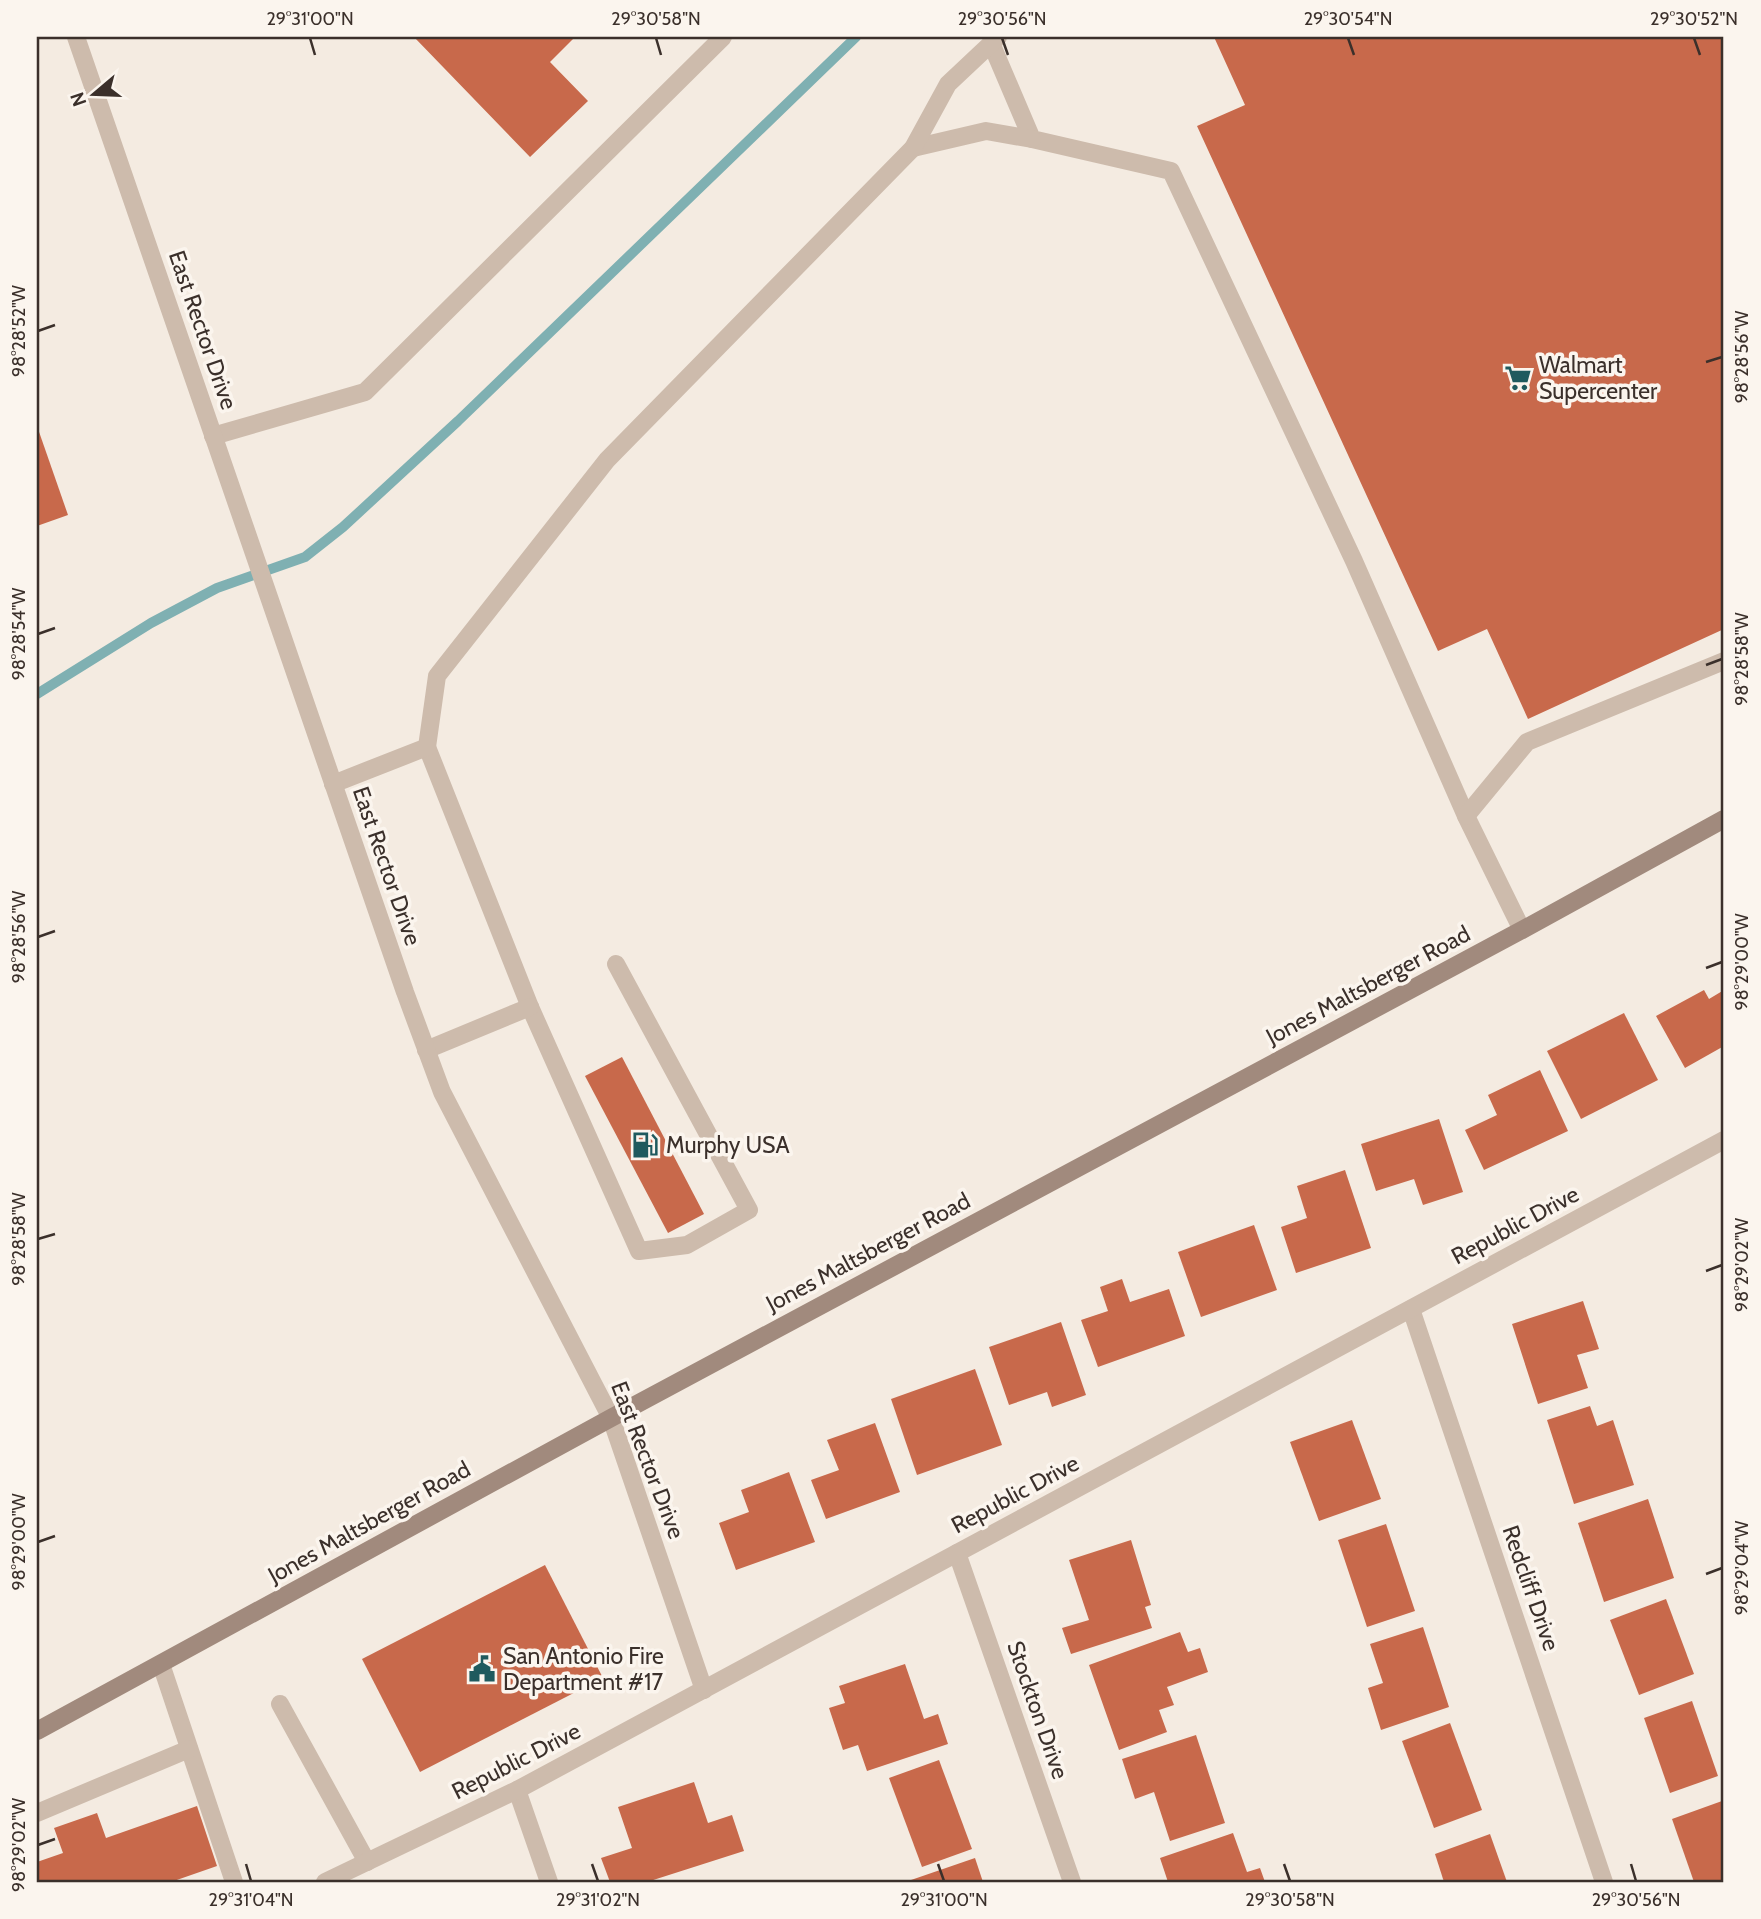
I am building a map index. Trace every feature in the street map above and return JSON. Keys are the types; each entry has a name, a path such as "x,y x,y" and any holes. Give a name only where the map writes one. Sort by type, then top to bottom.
{"main road":[{"name":"Jones Maltsberger Road","path":"37,1731 611,1418 1724,819"}],"street":[{"name":"East Rector Drive","path":"76,37 426,1050 442,1092 475,1160 611,1418 704,1690"},
{"path":"213,436 365,392 723,37"},
{"path":"616,964 749,1210 687,1245 639,1251 530,1007 427,747 437,676 607,460 913,148 948,84 994,40 1032,139"},
{"path":"913,148 986,131 1171,171 1354,561 1466,816 1522,930"},
{"path":"1466,816 1527,742 1724,661"},
{"path":"333,784 427,747"},
{"path":"426,1050 530,1007"},
{"name":"Republic Drive","path":"326,1882 517,1790 1724,1140"},
{"name":"Redcliff Drive","path":"1411,1309 1604,1882"},
{"name":"Stockton Drive","path":"957,1553 1072,1882"},
{"path":"161,1664 234,1882"},
{"path":"280,1704 367,1862"},
{"path":"37,1813 189,1749"},
{"path":"517,1790 549,1882"}],"building":[{"path":"414,37 575,37 550,62 588,101 530,157"},
{"name":"Walmart Supercenter","path":"1214,37 1724,37 1724,629 1528,719 1487,629 1438,651 1197,126 1245,105"},
{"path":"37,426 68,515 37,526"},
{"path":"1704,990 1709,999 1724,990 1724,1046 1685,1068 1656,1016"},
{"path":"1624,1013 1658,1080 1581,1119 1547,1051"},
{"name":"Murphy USA","path":"622,1057 704,1214 668,1233 585,1076"},
{"path":"1540,1070 1568,1131 1484,1170 1465,1130 1497,1115 1488,1095"},
{"path":"1439,1119 1463,1192 1423,1205 1414,1179 1376,1191 1361,1144"},
{"path":"1345,1170 1371,1248 1296,1273 1281,1227 1307,1218 1297,1186"},
{"path":"1254,1225 1277,1290 1201,1317 1178,1252"},
{"path":"1122,1279 1130,1302 1169,1289 1185,1336 1098,1367 1081,1320 1108,1311 1100,1287"},
{"path":"1583,1301 1599,1349 1577,1355 1588,1388 1538,1404 1512,1324"},
{"path":"1061,1322 1086,1395 1052,1407 1047,1392 1009,1405 989,1347"},
{"path":"975,1369 1002,1445 917,1475 891,1399"},
{"path":"1590,1406 1597,1426 1613,1420 1634,1485 1574,1504 1547,1420"},
{"path":"1352,1420 1381,1499 1319,1521 1290,1442"},
{"path":"875,1423 900,1492 826,1519 811,1480 839,1470 827,1440"},
{"path":"789,1472 815,1542 736,1570 719,1523 749,1512 741,1490"},
{"path":"1648,1499 1674,1578 1604,1602 1578,1523"},
{"path":"1386,1524 1415,1611 1367,1627 1338,1540"},
{"path":"1131,1540 1151,1605 1145,1607 1152,1628 1071,1654 1062,1628 1089,1620 1069,1560"},
{"name":"San Antonio Fire Department #17","path":"545,1565 603,1678 420,1772 362,1659"},
{"path":"1666,1599 1694,1674 1639,1695 1610,1620"},
{"path":"1423,1627 1449,1707 1381,1730 1368,1688 1383,1683 1370,1644"},
{"path":"1180,1632 1188,1652 1200,1648 1208,1672 1167,1687 1174,1705 1159,1710 1167,1732 1119,1750 1089,1665"},
{"path":"905,1664 924,1719 938,1714 948,1744 867,1771 858,1745 843,1750 829,1708 845,1703 839,1686"},
{"path":"1692,1701 1718,1776 1670,1793 1644,1718"},
{"path":"1450,1723 1482,1810 1434,1828 1402,1741"},
{"path":"1196,1735 1225,1823 1170,1841 1154,1792 1135,1799 1122,1759"},
{"path":"939,1760 972,1849 922,1867 889,1778"},
{"path":"694,1782 708,1823 732,1815 744,1851 647,1882 610,1882 601,1858 632,1848 618,1807"},
{"path":"1722,1801 1724,1882 1694,1882 1672,1819"},
{"path":"197,1806 217,1866 171,1882 37,1882 37,1862 63,1853 54,1828 97,1813 106,1838"},
{"path":"1233,1833 1247,1872 1260,1868 1265,1882 1168,1882 1160,1858"},
{"path":"1490,1834 1507,1882 1444,1882 1435,1854"},
{"path":"975,1858 983,1882 911,1880"}],"waterway":[{"path":"37,694 151,623 217,588 305,557 343,527 458,421 856,37"}],"place":[{"name":"Walmart Supercenter","path":"1518,378"},
{"name":"Murphy USA","path":"645,1145"},
{"name":"San Antonio Fire Department #17","path":"482,1669"}]}
